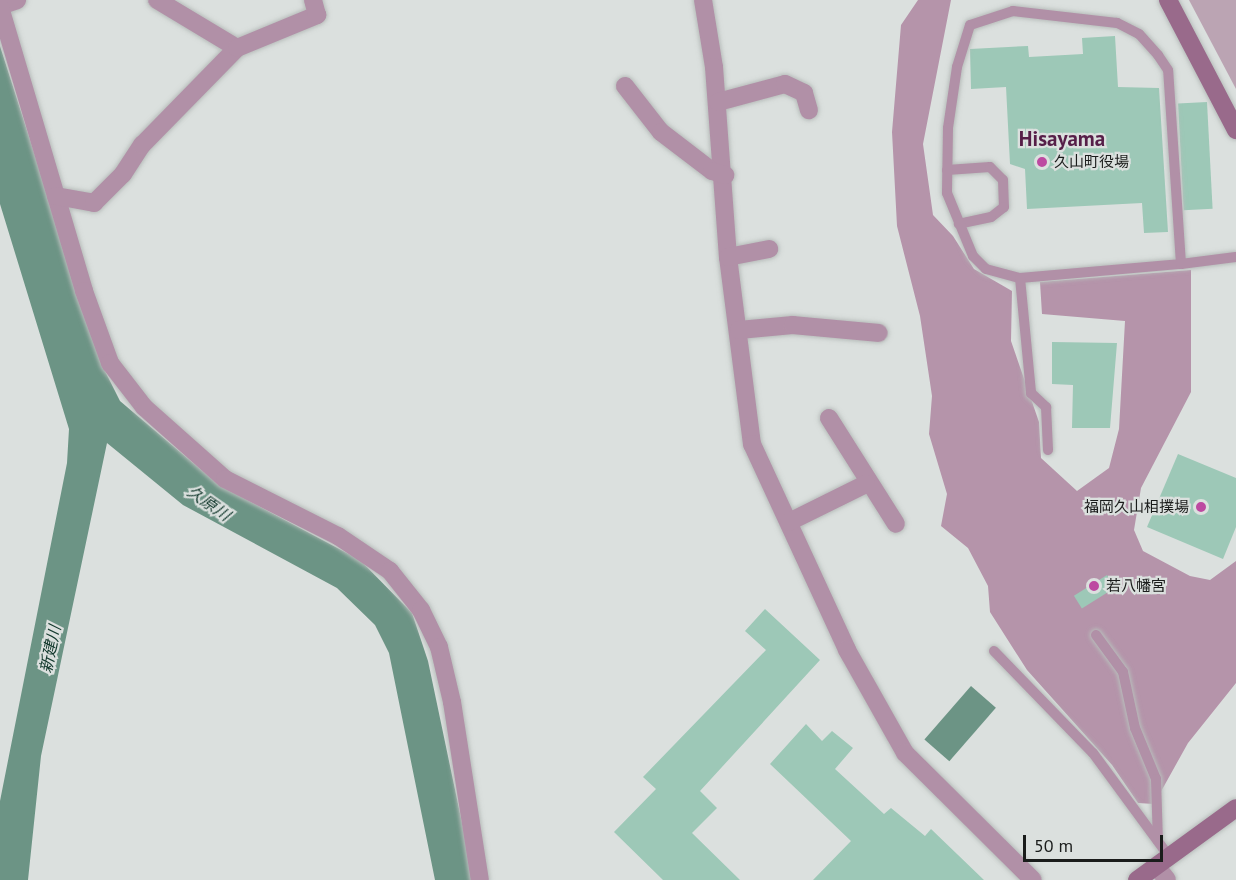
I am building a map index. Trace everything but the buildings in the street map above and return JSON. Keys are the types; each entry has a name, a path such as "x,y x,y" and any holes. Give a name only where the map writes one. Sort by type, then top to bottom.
{"street":[{"path":"17,0 0,6 56,196 110,363 144,407 225,479 338,536 390,571 421,610 439,647 452,702 480,880"},
{"path":"157,0 237,48"},
{"path":"56,196 94,203 123,174 142,145 237,48 280,26 317,15 313,0"},
{"path":"703,0 718,102 725,176 728,256 752,444 847,650 905,753 1033,880"},
{"path":"1168,0 1236,130"},
{"path":"718,102 785,84 804,93 809,110"},
{"path":"625,86 661,132 712,171 725,176"},
{"path":"728,256 769,249"},
{"path":"739,330 793,325 879,333"},
{"path":"829,418 866,484 896,524"},
{"path":"789,522 866,484"},
{"path":"1137,880 1165,868 1236,808"}],"lane":[{"path":"1181,264 1168,70 1139,34 1117,23 1013,11 970,25 957,67 947,170 947,193 973,256 986,269 1020,278 1181,264 1236,257"},
{"path":"947,170 990,167 1003,180 1004,207 991,217 959,224"},
{"path":"1020,278 1030,393 1046,407 1048,450"},
{"path":"1096,635 1123,672 1135,728 1156,779 1158,841 1165,868"},
{"path":"994,651 1093,753 1158,841"}],"shaded area":[{"path":"918,0 951,0 923,144 933,215 953,236 974,269 1012,291 1011,341 1039,422 1041,458 1077,491 1109,468 1119,429 1125,321 1042,314 1040,282 1191,270 1191,392 1141,488 1134,530 1143,551 1190,576 1210,580 1236,561 1236,683 1188,743 1154,804 1138,803 1112,765 1027,670 990,612 988,586 968,548 941,526 947,494 929,434 932,396 920,316 897,226 892,132 901,25"},
{"path":"1189,0 1236,0 1236,89"}],"water":[{"path":"0,46 102,365 120,401 219,485 360,560 412,613 428,661 474,880 435,880 389,653 375,625 337,588 183,505 107,443 41,756 28,880 0,880 0,801 67,463 69,429 0,204"},
{"path":"971,686 996,708 949,761 924,740"}],"place":[{"name":"久山町役場","path":"1042,162"},
{"name":"福岡久山相撲場","path":"1201,507"},
{"name":"若八幡宮","path":"1094,586"}],"district":[{"name":"Hisayama","path":"1062,139"}],"water label":[{"name":"久原川","path":"209,503"},
{"name":"新建川","path":"50,649"}]}
